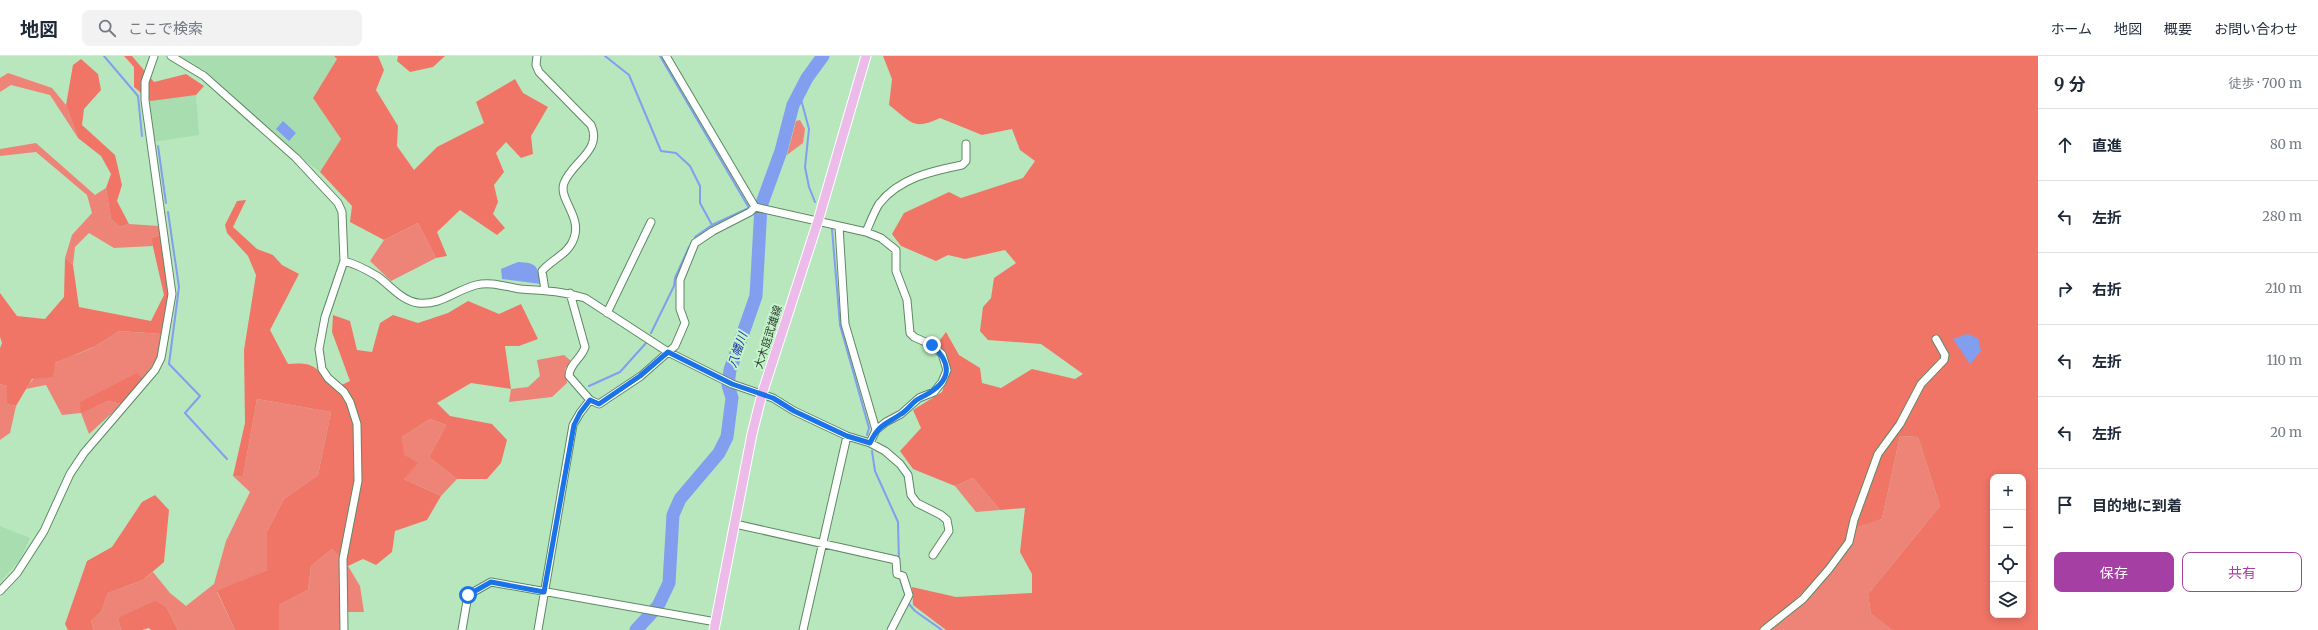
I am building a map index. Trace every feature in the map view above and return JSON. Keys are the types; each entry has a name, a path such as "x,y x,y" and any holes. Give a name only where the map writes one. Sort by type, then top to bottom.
{"main road":[{"name":"大木庭武雄線","path":"717,627 752,434 762,394 818,221 866,56"}],"street":[{"path":"0,591 17,573 41,537 70,474 84,453 155,370 161,358 172,294 145,100 145,82 154,56"},
{"path":"171,56 204,76 296,158 338,203 342,212 344,261 324,317 319,349 322,369 328,378 344,392 350,402 356,424 358,481 343,559 344,630"},
{"path":"537,56 536,64 539,72 591,125 594,132 594,140 591,148 564,184 563,193 574,214 575,236 571,246 542,271 545,290"},
{"path":"666,56 755,207 866,232 881,238 896,250 896,271 907,300 910,332 914,337 932,345 942,354 948,370 934,392 919,398 901,414 886,422 876,430 870,443"},
{"path":"866,232 879,204 895,188 924,173 962,165 966,161 966,144"},
{"path":"570,293 585,347 583,355 572,366 570,376 590,400 599,404 640,376 676,346 685,323 680,309 680,280 696,243 713,230 750,212 755,207"},
{"path":"607,313 651,222"},
{"path":"839,226 845,324 876,430"},
{"path":"344,261 362,267 404,297 418,303 440,301 475,285 487,283 570,293 584,298 668,352 732,384 762,394 847,436 870,443 884,451 900,464 908,475 911,495 917,503 941,514 947,520 949,531 933,555"},
{"path":"1764,630 1803,599 1829,569 1849,542 1878,454 1900,424 1921,384 1944,360 1946,355 1936,339"},
{"path":"538,630 574,425 580,413 590,400"},
{"path":"803,630 847,436"},
{"path":"735,524 896,560 897,574 903,576 909,595 890,630"},
{"path":"462,630 468,595 491,582 659,612 717,627"}],"shaded area":[{"path":"124,56 132,56 154,82 186,74 204,86 196,95 151,101 134,87 134,67"},
{"path":"180,56 334,56 337,59 313,98 341,139 320,172 304,160 204,70"},
{"path":"334,56 378,56 384,70 376,90 398,126 397,146 414,170 437,147 484,123 476,102 515,79 523,93 548,107 531,136 533,154 521,158 506,142 496,153 504,172 494,185 498,202 493,214 505,228 497,235 460,210 437,232 447,256 436,258 418,223 384,240 350,222 352,206 320,172 341,139 313,98 337,59"},
{"path":"398,56 445,56 433,67 410,72 397,61"},
{"path":"883,56 2038,56 2038,630 1892,630 1871,614 1868,594 1940,506 1918,437 1900,436 1882,519 1853,528 1834,557 1811,584 1786,608 1759,630 946,630 913,605 912,587 956,597 1032,593 1032,574 1020,552 1025,508 1000,510 973,478 955,486 913,469 900,451 921,428 913,410 942,392 950,366 937,344 946,332 959,355 980,368 982,383 1001,388 1032,369 1075,379 1083,374 1041,344 988,340 980,331 983,307 991,298 994,278 1016,263 1005,250 965,259 948,255 936,261 901,246 892,234 904,213 949,192 961,198 1023,178 1035,161 1020,150 1012,129 982,135 940,118 924,124 918,124 908,120 889,105 892,79"},
{"path":"81,59 98,74 101,90 84,109 82,125 115,155 122,185 117,201 129,224 120,227 111,219 106,188 111,174 101,156 78,138 66,105 73,65"},
{"path":"8,73 52,88 66,105 78,138 50,95 11,85 0,92 0,78"},
{"path":"196,95 199,135 154,142 145,100"},
{"path":"800,120 805,129 803,143 787,155 796,121"},
{"path":"36,143 95,195 106,188 111,219 120,227 129,224 159,226 161,235 151,238 153,246 114,248 89,233 75,247 73,265 65,258 72,235 92,213 87,195 36,152 0,156 0,149"},
{"path":"246,200 233,227 257,249 273,255 282,265 299,274 270,330 288,364 297,363 310,365 320,371 335,388 350,381 332,332 333,315 350,321 357,350 372,352 380,323 393,315 418,323 448,313 468,301 499,314 521,304 538,339 519,346 505,346 511,389 471,383 437,403 450,416 492,424 507,440 501,463 487,479 457,479 429,457 446,425 430,419 402,437 404,455 418,463 404,479 441,496 427,520 395,531 392,552 376,565 363,559 348,566 332,549 311,566 308,590 279,605 279,630 235,630 217,591 267,570 267,531 284,499 318,475 331,412 257,399 243,477 233,476 245,423 244,350 256,275 248,256 227,233 225,225 237,201"},
{"path":"418,223 436,258 391,281 370,261 384,240"},
{"path":"161,235 170,292 161,334 119,331 96,346 55,363 53,377 32,379 16,406 7,404 7,386 0,384 0,348 2,343 0,337 0,293 17,316 45,319 64,297 65,258 73,265 79,307 151,321 164,295 151,238"},
{"path":"119,331 161,334 157,359 143,379 81,412 108,401 122,404 89,434 81,413 62,415 46,385 26,389 32,380 48,367 96,346"},
{"path":"564,355 571,361 565,369 567,383 552,397 509,402 511,389 528,387 540,376 537,360"},
{"path":"137,373 143,379 122,404 108,401 81,413 80,402"},
{"path":"0,384 7,386 7,404 16,406 10,433 0,440"},
{"path":"257,399 331,412 318,475 284,499 267,531 267,570 217,592 235,630 178,630 167,608 118,618 121,630 94,630 91,621 101,612 108,593 143,580 153,572 170,593 186,606 214,584 226,541 250,492 233,476 243,477"},
{"path":"430,419 446,425 429,457 457,479 441,496 404,479 402,437"},
{"path":"1900,436 1918,437 1940,506 1868,594 1871,614 1892,630 1759,630 1799,596 1823,570 1844,542 1853,527 1882,519"},
{"path":"973,478 1000,510 976,512 955,486"},
{"path":"155,495 169,510 164,562 143,580 108,593 101,612 91,621 94,630 68,630 65,624 87,561 112,547 142,502"},
{"path":"0,526 30,538 20,560 0,582"},
{"path":"332,549 348,566 360,586 364,612 340,612 341,630 279,630 279,605 308,590 311,566"},
{"path":"155,601 167,608 178,630 151,630 149,628 142,630 121,630 118,618"}],"water":[{"path":"283,121 296,133 289,141 276,129"},
{"path":"518,262 529,263 536,267 541,284 502,279 501,269"},
{"path":"1967,334 1978,338 1981,351 1970,364 1953,339"}],"waterway":[{"path":"104,56 138,96 142,136"},
{"path":"605,56 629,75 661,151 676,153 690,166 700,186 700,203 712,225"},
{"path":"660,56 749,208 712,225 695,237"},
{"name":"八幡川","path":"636,630 658,606 669,583 673,515 680,499 719,453 727,437 732,398 728,385 730,370 756,296 761,206 781,151 793,105 807,78 823,56"},
{"path":"799,92 809,129 805,167 809,187 815,202"},
{"path":"158,146 166,203"},
{"path":"168,212 179,287 169,364 200,396 185,413 227,459"},
{"path":"832,229 840,325 869,428 867,435"},
{"path":"651,333 674,286 675,278 689,247"},
{"path":"589,386 620,372 646,343"},
{"path":"872,451 875,471 898,522 899,562"},
{"path":"900,579 905,594"},
{"path":"908,603 915,611 942,630"}],"route":[{"path":"468,595 472,590 491,582 544,592 574,425 580,413 590,400 599,404 640,376 668,352 732,384 773,398 794,411 847,436 870,443 876,430 886,422 901,414 919,398 934,392 942,382 948,370 946,362 942,354 932,345"}]}
